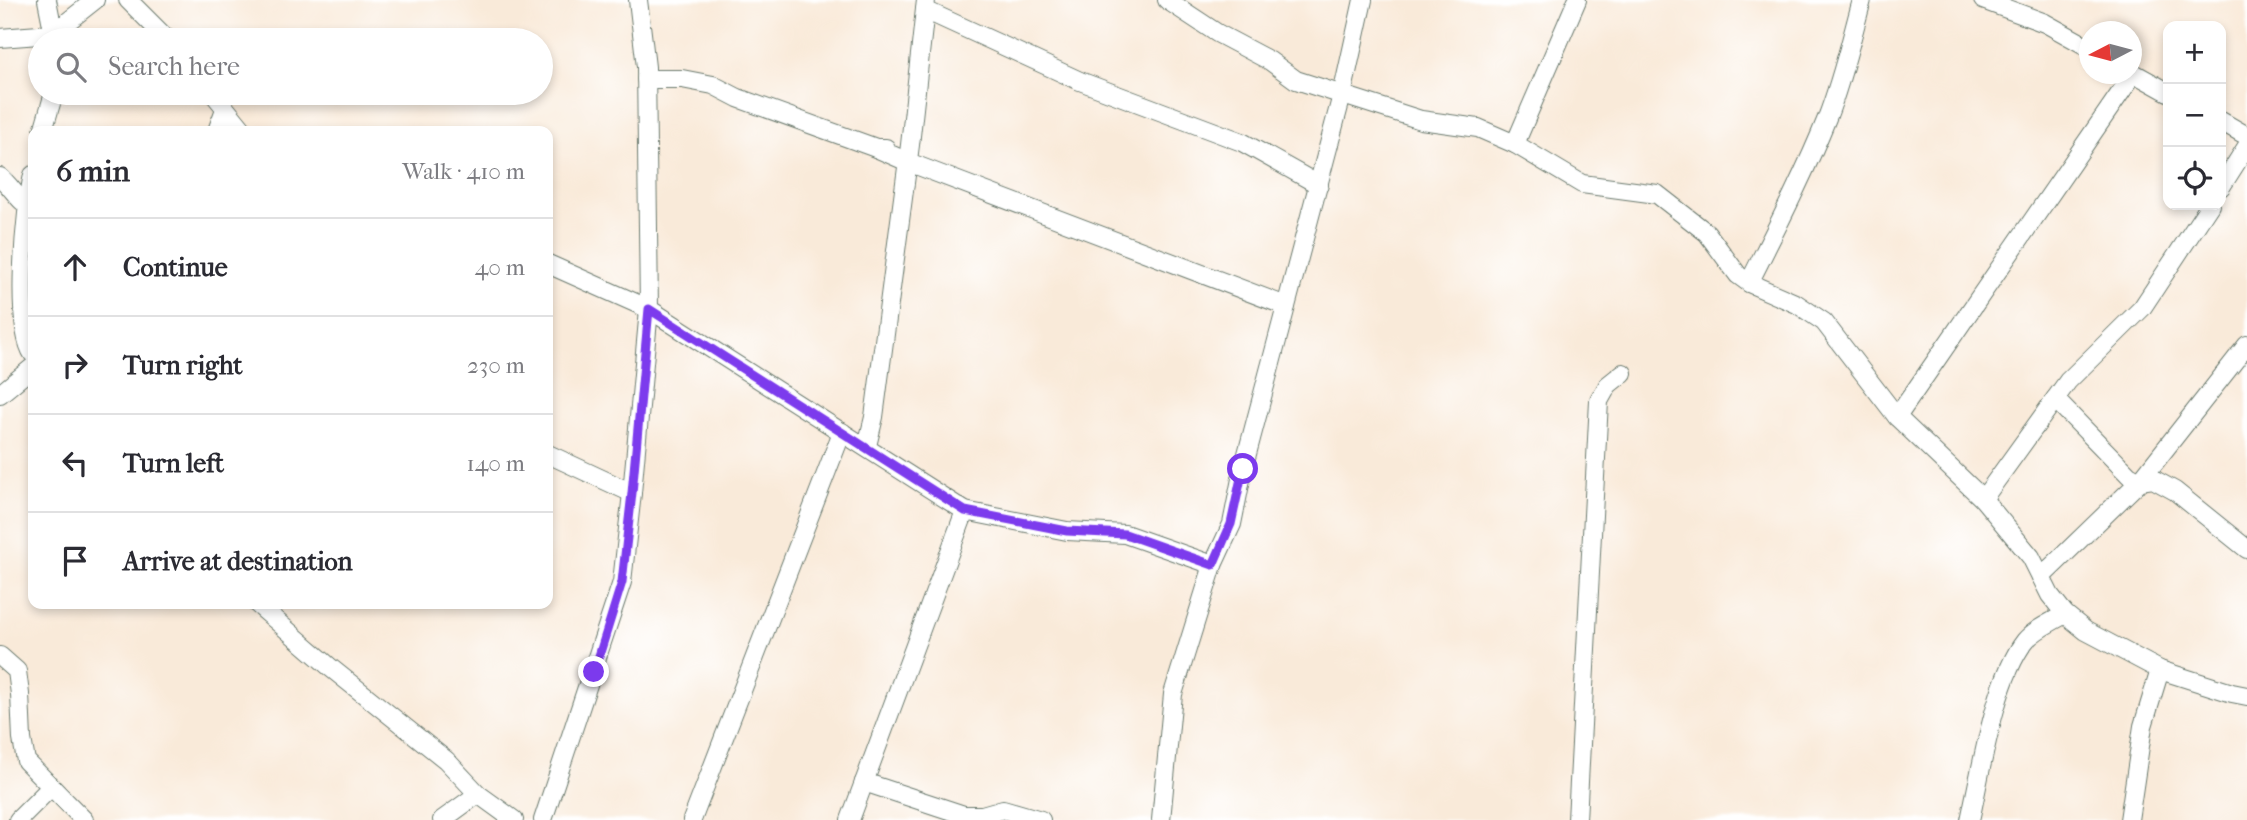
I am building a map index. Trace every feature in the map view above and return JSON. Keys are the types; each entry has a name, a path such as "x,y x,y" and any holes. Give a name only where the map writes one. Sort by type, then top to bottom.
{"street":[{"path":"47,0 52,28"},
{"path":"63,28 95,0"},
{"path":"128,0 156,28"},
{"path":"543,820 622,582 649,309 646,79 638,0"},
{"path":"1167,0 1217,33 1270,61 1296,80 1421,121 1478,128 1515,144 1581,184 1657,194 1707,233 1738,275 1749,284 1797,304 1824,322 1897,417 1983,499 2031,557 2050,595 2065,614 2086,631 2160,670 2232,694 2247,696"},
{"path":"1161,820 1173,694 1213,565 1231,524 1243,469 1342,94 1363,0"},
{"path":"1515,144 1577,0"},
{"path":"1749,284 1805,170 1828,116 1862,0"},
{"path":"1983,0 2011,5 2079,42"},
{"path":"867,446 874,418 909,154 925,5 1080,81 1242,142 1319,185"},
{"path":"0,38 28,37"},
{"path":"2142,77 2163,89"},
{"path":"646,79 682,79 713,85 738,98 876,148 909,154 1286,306"},
{"path":"1897,417 2067,174 2125,84"},
{"path":"44,126 51,105"},
{"path":"222,105 240,126"},
{"path":"219,126 225,109"},
{"path":"2226,124 2247,136"},
{"path":"2226,179 2247,146"},
{"path":"0,177 28,205"},
{"path":"1983,499 2068,380 2142,308 2207,210"},
{"path":"28,241 23,327 28,347"},
{"path":"553,266 649,309 965,511 1067,531 1125,534 1213,565"},
{"path":"2041,577 2140,481 2247,345"},
{"path":"0,394 28,371"},
{"path":"1577,820 1599,401 1608,385 1623,373"},
{"path":"2054,399 2129,475 2140,481 2153,479 2175,491 2247,549"},
{"path":"692,820 842,432"},
{"path":"553,456 632,493"},
{"path":"850,820 965,511"},
{"path":"263,609 331,668 446,760 478,794 514,820"},
{"path":"1970,820 1995,711 2015,656 2026,639 2065,614"},
{"path":"0,656 17,671 26,761 84,820"},
{"path":"2129,820 2143,726 2160,670"},
{"path":"864,782 964,815 982,815 1003,809 1041,820"},
{"path":"18,820 51,787"},
{"path":"442,820 478,794"}],"route":[{"path":"594,672 622,582 649,309 965,511 1067,531 1125,534 1213,565 1231,524 1243,469"}]}
